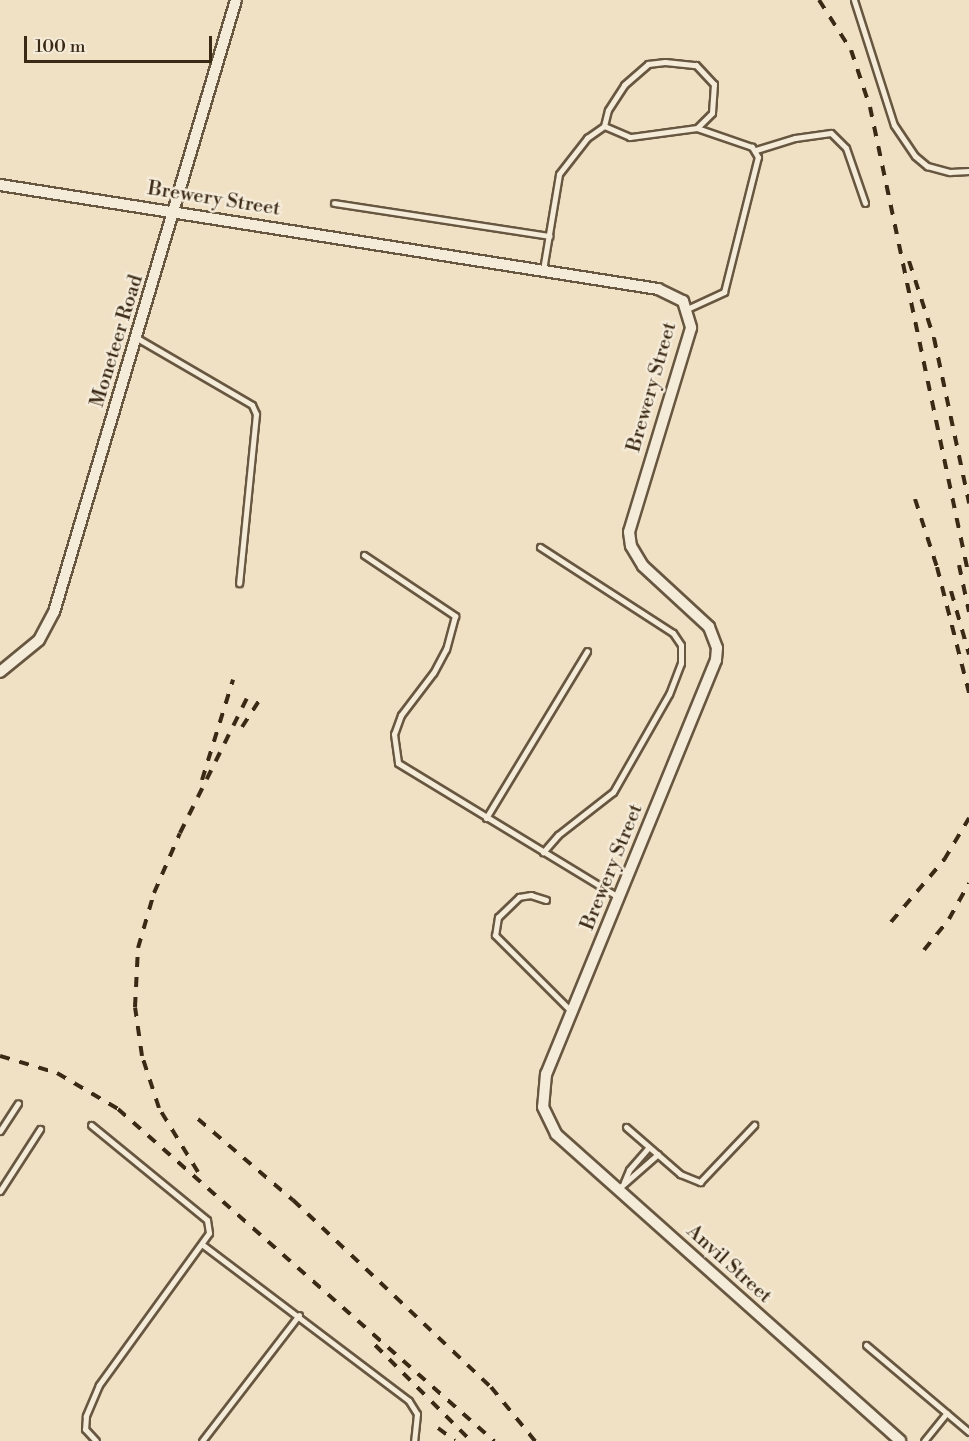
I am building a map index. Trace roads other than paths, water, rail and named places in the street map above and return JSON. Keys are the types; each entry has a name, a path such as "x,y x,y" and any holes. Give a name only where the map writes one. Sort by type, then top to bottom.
{"street":[{"name":"Moneteer Road","path":"0,672 27,652 48,628 137,338 236,0"},
{"name":"Brewery Street","path":"0,185 658,289 676,296 687,309 691,328 629,532 631,546 643,566 709,627 717,648 716,660 546,1074 543,1107"},
{"name":"Anvil Street","path":"543,1107 556,1134 621,1185 900,1441"}],"lane":[{"path":"854,0 894,125 915,156 927,166 950,172 969,171"},
{"path":"543,270 559,174 587,138 604,126 614,100 634,73 648,64 665,62 696,65 714,84 712,112 697,128"},
{"path":"604,126 630,137 697,128 715,132 756,150 795,138 831,133 846,148 866,203"},
{"path":"687,309 724,292 758,156 756,150"},
{"path":"334,203 549,236"},
{"path":"137,338 252,405 255,414 239,583"},
{"path":"540,547 673,633 681,645 681,663 669,694 613,792 558,835 543,852"},
{"path":"364,555 455,616 446,649 433,673 401,715 394,734 398,763 619,898"},
{"path":"486,818 587,651"},
{"path":"546,900 531,895 519,897 498,917 495,935 572,1011"},
{"path":"0,1131 18,1102"},
{"path":"91,1125 207,1220 209,1233 203,1245 99,1385 86,1416 85,1429 96,1441"},
{"path":"626,1127 689,1181 699,1182 754,1125"},
{"path":"0,1191 39,1129"},
{"path":"621,1185 629,1170 649,1147"},
{"path":"621,1185 637,1176 658,1154"},
{"path":"203,1245 299,1315 409,1401 417,1414 414,1441"},
{"path":"202,1441 299,1315"},
{"path":"866,1345 969,1432"},
{"path":"924,1441 947,1413"}],"railway":[{"path":"819,0 851,50 870,107 969,576"},
{"path":"909,261 934,338 969,503"},
{"path":"915,499 937,567 969,693"},
{"path":"959,565 969,612"},
{"path":"951,591 969,654"},
{"path":"202,780 233,680"},
{"path":"198,1172 159,1108 142,1056 135,1007 138,948 154,893 180,833 250,692"},
{"path":"242,727 259,701"},
{"path":"891,922 944,860 969,818"},
{"path":"924,950 949,919 969,883"},
{"path":"0,1056 57,1073 118,1109 494,1441"},
{"path":"198,1119 293,1200 491,1387 535,1441"},
{"path":"375,1345 471,1441"},
{"path":"438,1428 455,1441"}]}
